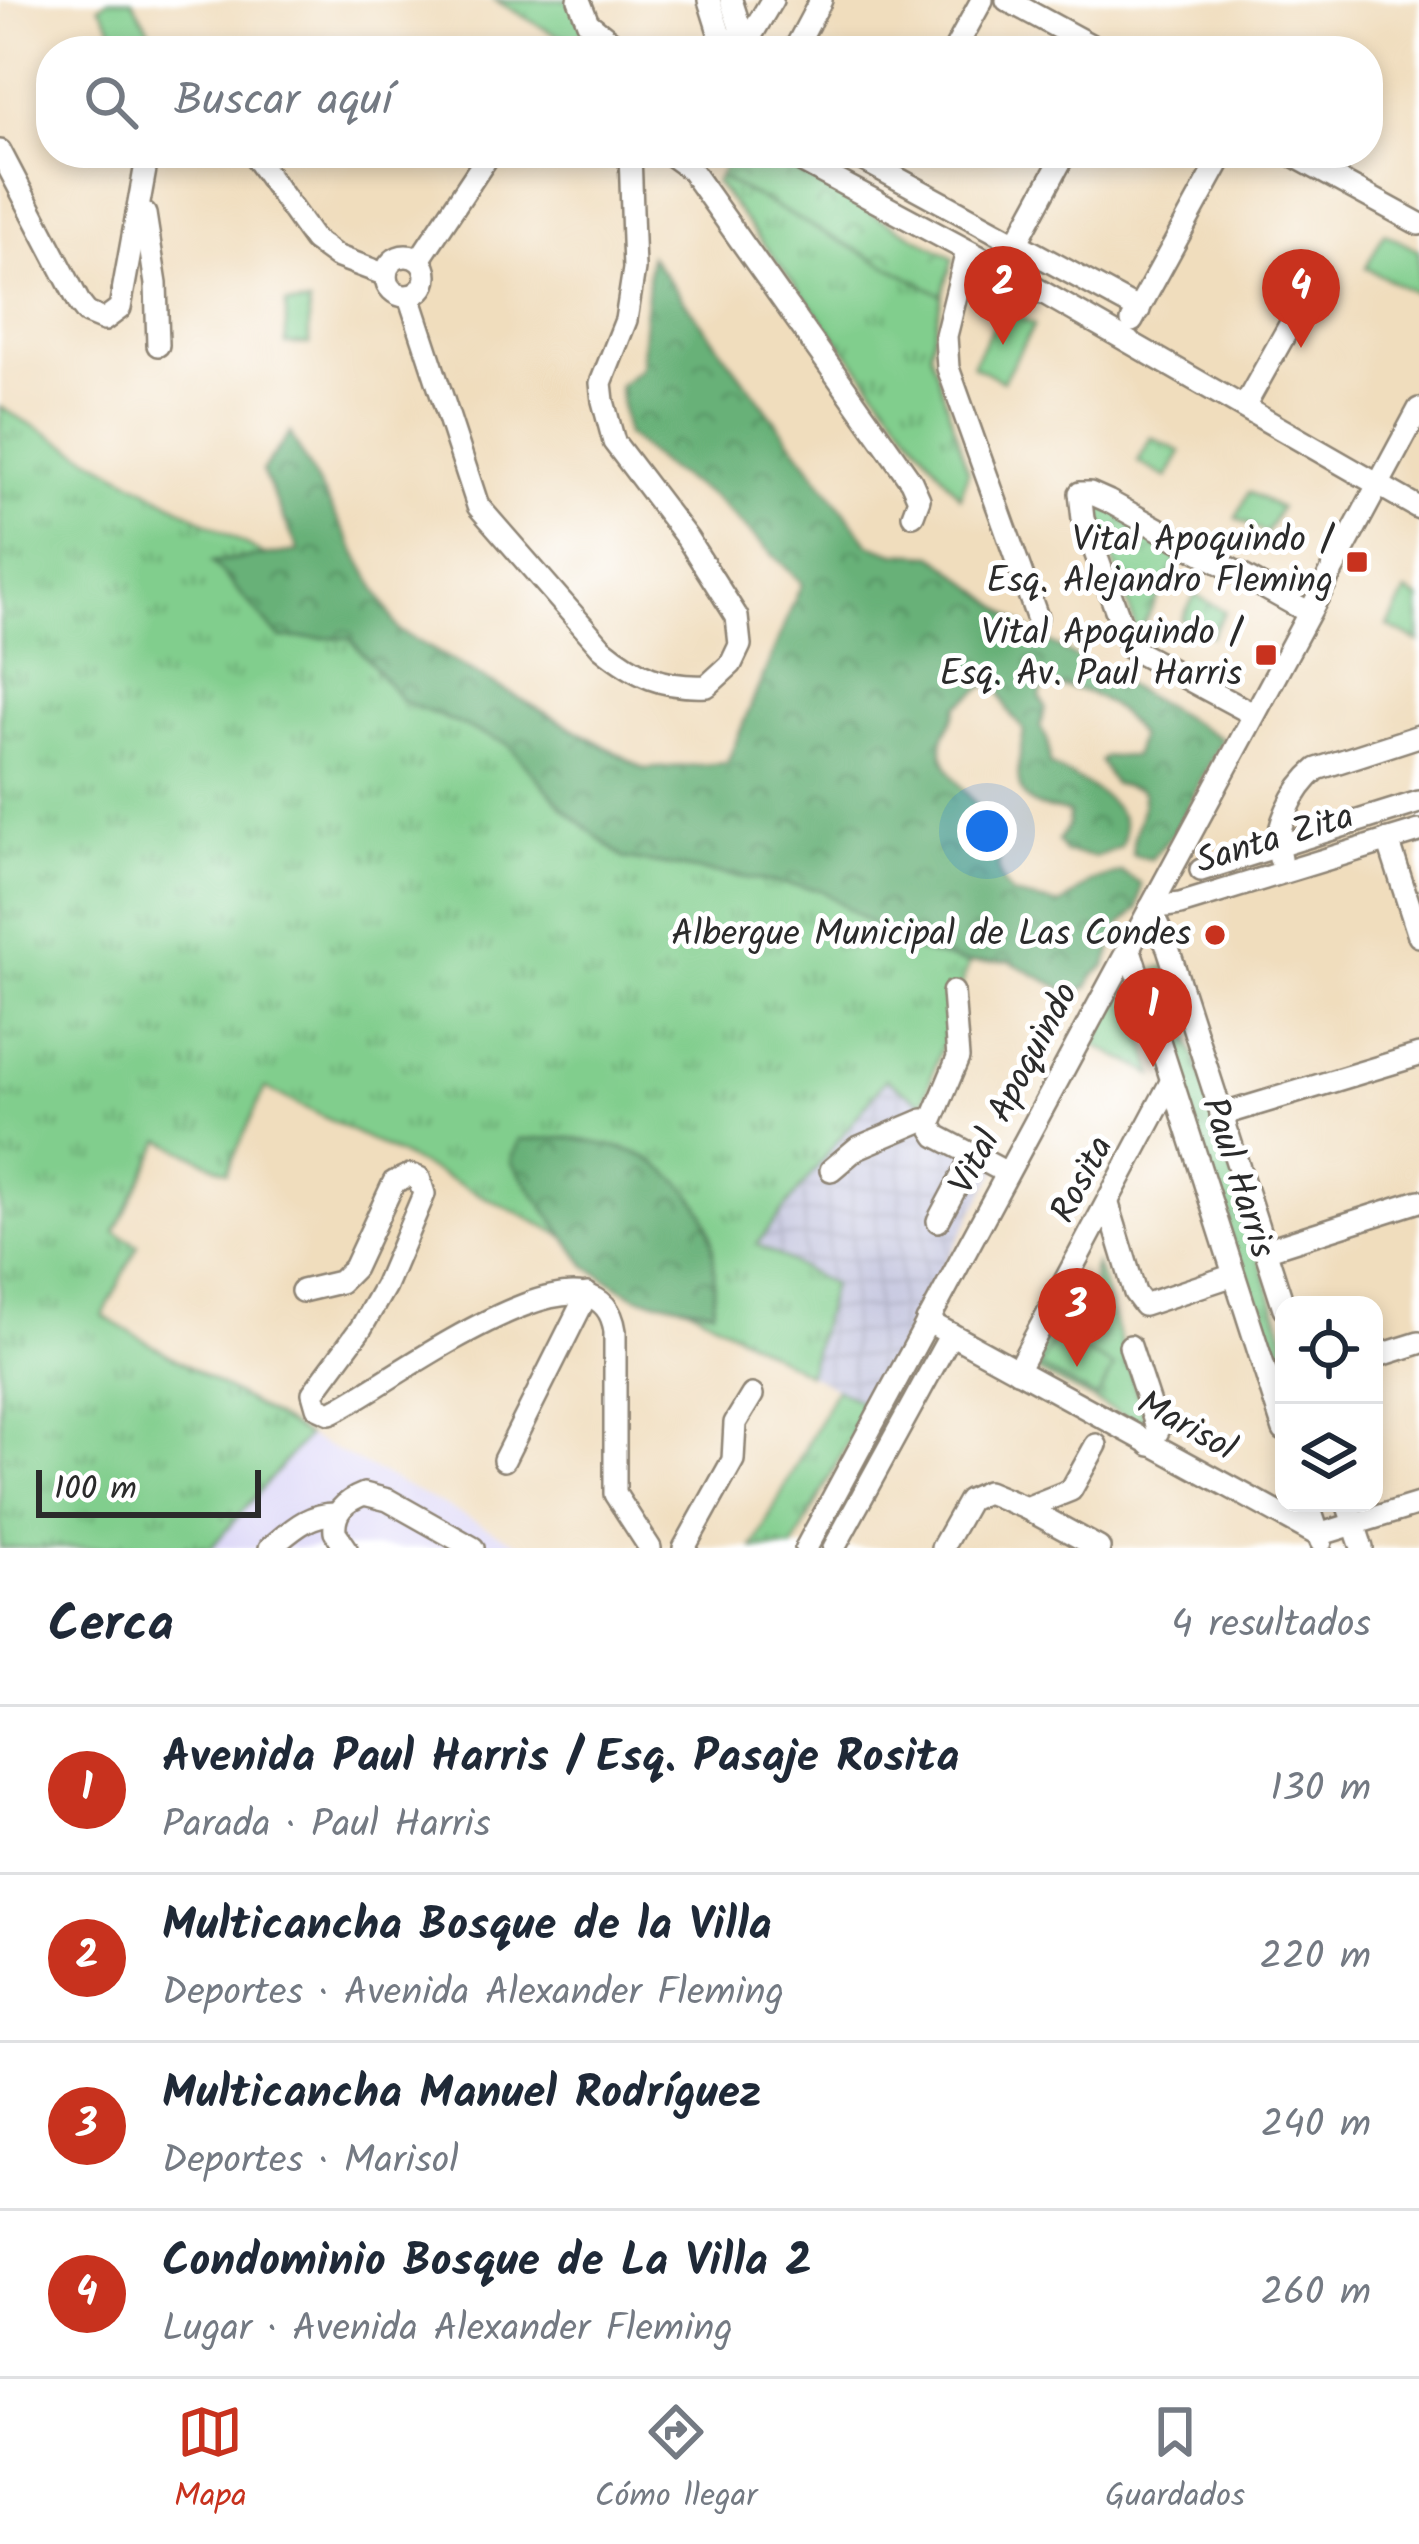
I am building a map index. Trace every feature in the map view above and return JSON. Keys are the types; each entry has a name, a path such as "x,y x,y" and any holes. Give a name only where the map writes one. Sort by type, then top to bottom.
{"street":[{"path":"580,0 588,23 602,36"},
{"path":"709,0 727,36"},
{"path":"730,36 731,0"},
{"path":"744,36 757,29 772,0"},
{"path":"802,36 821,0"},
{"path":"962,36 982,0"},
{"path":"1007,0 1073,36"},
{"path":"0,151 80,304 95,318 112,318 120,308 146,168"},
{"path":"263,168 314,240 336,256 386,275 394,292 409,296 420,291 426,279 419,260 412,256 397,257 386,275"},
{"path":"419,260 480,168"},
{"path":"409,296 473,494 491,524 620,663 658,683 677,688 707,686 731,664 740,645 737,617 688,538 614,442 603,400 601,383 626,320 634,269 630,168"},
{"path":"689,168 911,481 919,499 913,514"},
{"path":"814,168 1002,269 1419,508"},
{"path":"873,200 890,168"},
{"path":"901,168 1016,243 1139,310"},
{"path":"1002,269 1057,168"},
{"path":"1123,338 1216,168"},
{"path":"1316,168 1419,224"},
{"path":"142,192 156,284 158,344"},
{"path":"967,250 946,336 948,368 1037,617"},
{"path":"1244,407 1319,273"},
{"name":"Vital Apoquindo","path":"806,1548 1419,409"},
{"path":"1253,714 1130,648 1083,519 1080,493 1108,501 1308,612"},
{"path":"1283,873 1276,848 1280,830 1298,789 1317,769 1419,736"},
{"path":"1201,870 1419,802"},
{"name":"Santa Zita","path":"1150,908 1180,904 1419,831"},
{"path":"1388,840 1419,936"},
{"name":"Paul Harris","path":"1150,908 1168,948 1280,1296"},
{"name":"Paul Harris","path":"1129,947 1276,1404"},
{"path":"953,992 958,1058 931,1120 937,1136 1007,1172"},
{"path":"1221,1115 1419,1055"},
{"name":"Rosita","path":"1017,1371 1171,1082"},
{"path":"831,1170 857,1148 931,1120"},
{"path":"938,1221 974,1155"},
{"path":"302,1291 340,1282 354,1268 394,1182 410,1174 425,1186 424,1195 385,1286 314,1393 317,1407 330,1413 480,1323 532,1304 577,1293 607,1308 614,1323 615,1494 650,1548"},
{"path":"1265,1250 1419,1201"},
{"path":"1108,1204 1135,1293 1144,1305 1234,1275"},
{"path":"504,1460 587,1294"},
{"name":"Marisol","path":"927,1321 1321,1541"},
{"path":"835,1548 951,1334"},
{"path":"1383,1354 1419,1343"},
{"path":"1130,1346 1158,1432 1150,1445"},
{"path":"684,1548 733,1460 735,1423 752,1395"},
{"path":"1026,1508 1071,1490 1096,1445"},
{"path":"1071,1490 1089,1542"},
{"path":"942,1548 974,1496 992,1492 1089,1542"},
{"path":"346,1548 334,1532 337,1514 364,1494 376,1496 461,1545"},
{"path":"1311,1512 1321,1541 1351,1514 1419,1504"},
{"path":"269,1548 303,1521 321,1513 337,1514"},
{"path":"1351,1514 1362,1548"}],"shaded area":[{"path":"886,1079 1004,1157 867,1405 808,1374 831,1285 757,1245"},
{"path":"307,1436 528,1548 211,1548"}],"green space":[{"path":"109,0 132,0 153,36 117,36 99,6"},
{"path":"495,0 587,0 598,36 554,34"},
{"path":"724,168 789,168 953,258 942,295 719,177"},
{"path":"719,177 942,295 930,351 968,472 960,497 715,182"},
{"path":"1384,233 1419,251 1419,295 1366,268"},
{"path":"650,256 869,544 895,553 934,555 1033,633 1222,739 1178,828 1151,859 1133,855 1143,793 1114,784 1100,761 1134,756 1139,737 1122,715 1098,698 1071,688 1042,689 1045,708 1040,726 1048,741 1050,765 1104,797 1122,819 1120,847 1096,857 1065,852 1058,841 1068,826 1069,813 1038,806 1022,793 1018,773 1024,730 1008,711 998,687 986,685 957,706 942,743 944,760 991,825 999,844 1000,877 1012,895 1061,905 1091,882 1121,872 1141,884 1138,909 1120,925 1106,965 1088,987 1065,990 1009,961 966,963 907,948 821,890 623,858 564,809 508,744 402,701 350,638 280,638 212,562 299,551 262,471 290,433 399,631 644,769 727,763 802,583 713,497 666,468 626,434 619,386 641,368"},
{"path":"286,304 309,304 309,344 286,344"},
{"path":"1003,308 1034,325 1003,381 972,365"},
{"path":"0,407 974,948 923,1103 886,1079 757,1244 832,1285 808,1374 556,1232 265,1088 227,1172 162,1140 115,1232 138,1245 103,1316 307,1436 211,1548 0,1548"},
{"path":"1151,437 1181,452 1167,478 1138,462"},
{"path":"1249,492 1280,508 1266,534 1236,518"},
{"path":"1093,498 1184,547 1138,635"},
{"path":"1406,592 1419,599 1419,642 1388,626"},
{"path":"1195,595 1225,611 1211,636 1181,620"},
{"path":"1166,966 1275,1307 1275,1378 1145,974"},
{"path":"1130,985 1154,1075 1092,1043 1120,988"},
{"path":"571,1138 637,1153 685,1188 698,1204 711,1240 713,1310 637,1297 587,1267 511,1162 519,1139"},
{"path":"1096,1264 1148,1428 1031,1368 1062,1307 1095,1304"},
{"path":"1056,1336 1114,1367 1097,1398 1039,1367"},
{"path":"836,1389 867,1405 793,1548 753,1548"}],"place":[{"name":"Multicancha Bosque de la Villa","path":"1003,345"},
{"name":"Condominio Bosque de La Villa 2","path":"1301,348"},
{"name":"Vital Apoquindo / Esq. Alejandro Fleming","path":"1357,562"},
{"name":"Vital Apoquindo / Esq. Av. Paul Harris","path":"1266,655"},
{"name":"Albergue Municipal de Las Condes","path":"1215,935"},
{"name":"Avenida Paul Harris / Esq. Pasaje Rosita","path":"1153,1067"},
{"name":"Multicancha Manuel Rodríguez","path":"1077,1367"}]}
